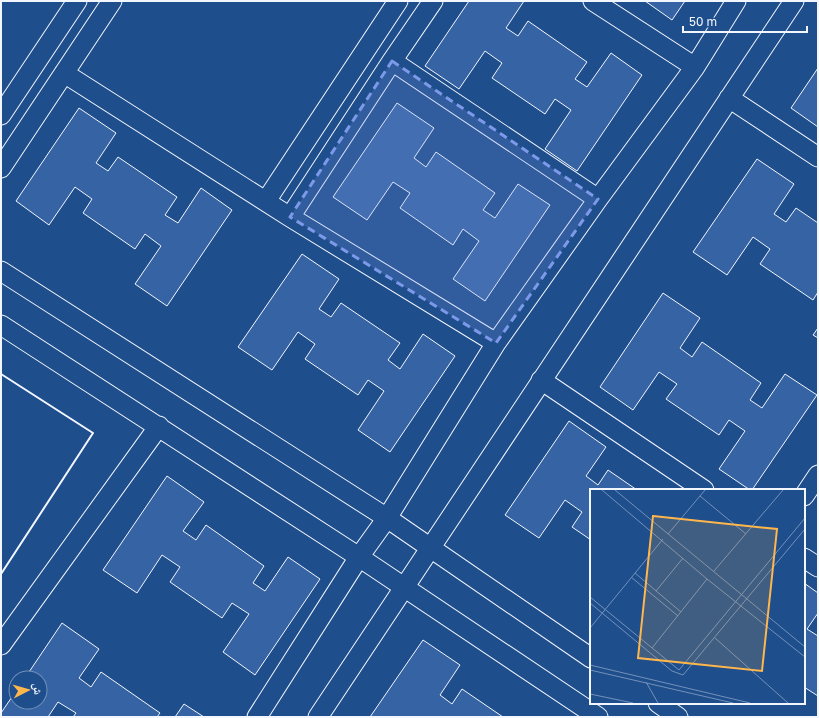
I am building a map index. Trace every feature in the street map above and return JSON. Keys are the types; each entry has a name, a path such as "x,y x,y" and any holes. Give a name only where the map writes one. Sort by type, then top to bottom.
{"street":[{"path":"1,115 77,1"},
{"path":"1,168 112,1"},
{"path":"266,201 398,1"},
{"path":"290,217 433,1"},
{"path":"593,1 695,67"},
{"path":"257,717 359,557 387,518 496,343 598,199 695,67 736,1"},
{"path":"318,717 794,1"},
{"path":"392,61 598,199"},
{"path":"64,73 290,217 496,343"},
{"path":"729,98 818,157"},
{"path":"1,271 387,518 590,657"},
{"path":"1,325 359,557 598,717"},
{"path":"541,380 703,489"},
{"path":"1,645 159,426"},
{"path":"805,494 818,475"},
{"path":"805,559 818,567"},
{"path":"659,704 678,717"}],"highlighted area":[{"path":"392,61 598,199 496,343 290,217"}],"building":[{"path":"469,1 524,1 506,28 518,36 528,21 587,62 575,79 587,87 611,53 642,75 577,171 545,149 571,110 555,99 545,114 492,78 502,63 485,51 459,89 425,66"},
{"path":"645,1 685,1 672,20"},
{"path":"818,68 818,127 791,108"},
{"path":"397,103 434,128 414,158 426,167 436,152 495,193 483,210 495,218 518,184 550,205 485,301 453,279 479,241 463,229 453,245 400,208 410,193 393,182 367,220 333,197"},
{"path":"79,108 116,133 96,163 108,171 118,157 177,197 165,215 178,223 201,188 232,210 167,306 135,284 161,246 145,234 135,249 83,213 92,199 75,187 49,225 16,201"},
{"path":"757,159 794,184 774,214 786,222 796,208 818,223 818,292 813,300 760,264 770,249 753,237 727,275 693,252"},
{"path":"302,254 339,279 319,309 331,317 341,303 400,343 388,360 400,369 423,334 455,356 390,452 358,430 384,391 368,380 358,395 305,359 315,344 298,332 272,370 238,347"},
{"path":"663,293 700,318 680,348 692,357 702,342 761,383 750,400 762,408 785,374 817,395 753,489 749,489 719,469 745,431 729,420 719,435 666,399 677,384 659,372 633,410 600,387"},
{"path":"818,328 818,338 813,335"},
{"path":"569,421 606,447 586,476 598,485 608,470 636,489 590,489 590,539 572,527 582,512 565,500 539,538 505,515"},
{"path":"167,476 204,502 183,531 196,540 206,525 264,566 253,583 265,591 288,557 320,579 255,675 223,652 249,614 232,603 222,618 170,582 180,567 162,555 137,593 103,570"},
{"path":"805,584 818,593 818,613 807,629 818,636 818,696 805,688"},
{"path":"62,623 99,649 79,678 91,687 101,672 160,713 157,717 73,717 76,713 58,702 48,717 1,717 1,713 8,703 8,710 48,710 48,670 30,670"},
{"path":"423,640 460,665 440,695 452,704 462,689 503,717 370,717"},
{"path":"184,704 204,717 175,717"}],"wall":[{"path":"1,374 93,433 1,574"}]}
